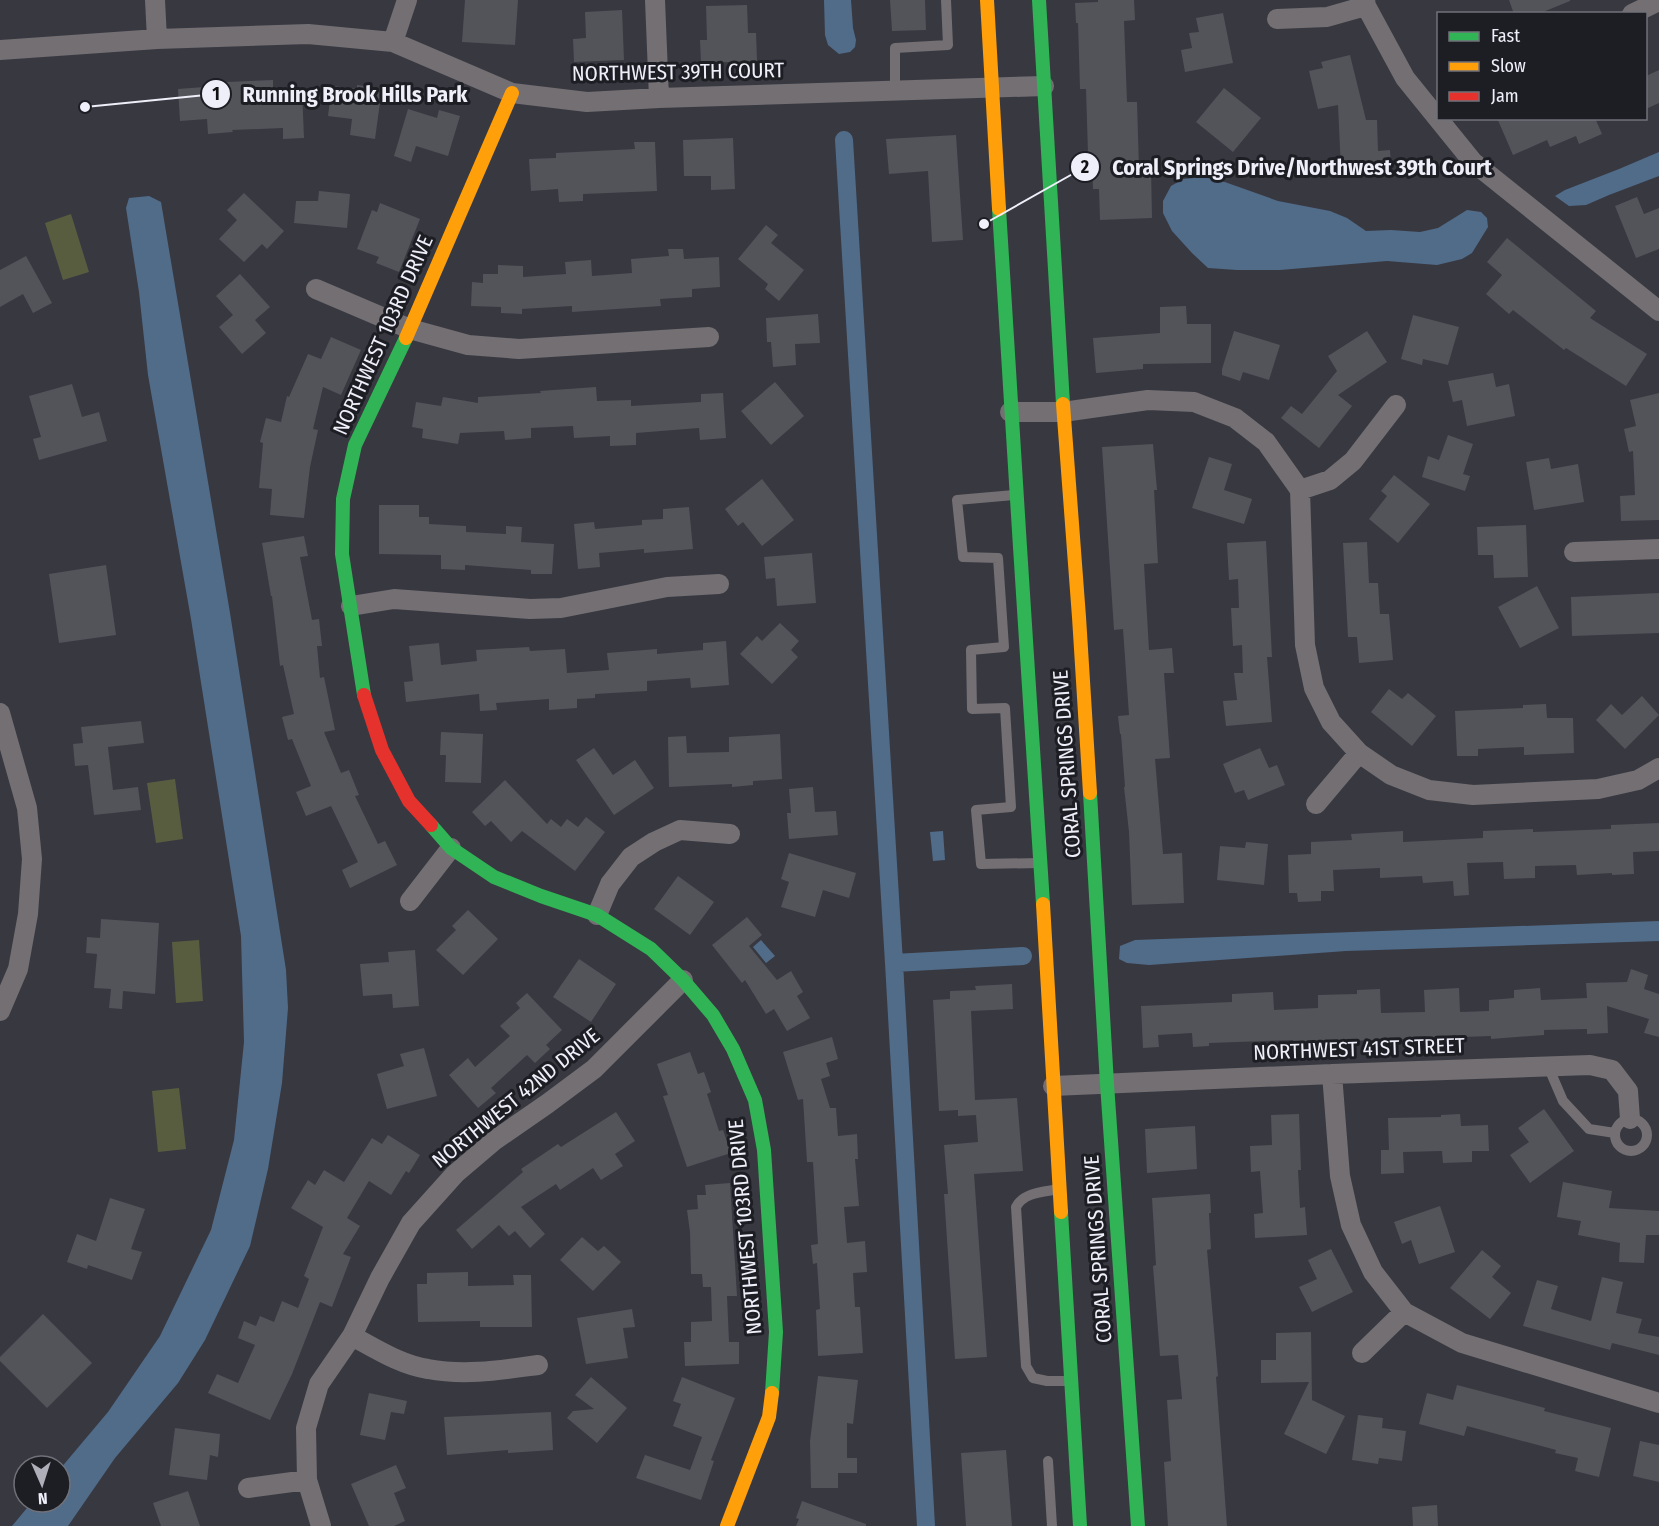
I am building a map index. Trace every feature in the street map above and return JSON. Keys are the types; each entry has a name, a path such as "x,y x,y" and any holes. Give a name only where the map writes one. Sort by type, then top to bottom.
{"main road":[{"name":"CORAL SPRINGS DRIVE","path":"987,0 1010,412 1027,646 1080,1526"},
{"name":"CORAL SPRINGS DRIVE","path":"1039,0 1063,412 1079,617 1107,1084 1138,1526"},
{"name":"NORTHWEST 103RD DRIVE","path":"512,93 411,329 355,444 343,500 342,554 364,696 382,750 409,801 451,849 494,877 597,915 651,949 683,980 713,1015 733,1049 755,1100 764,1150 776,1332 774,1382 770,1417 727,1526"}],"street":[{"path":"155,0 157,39"},
{"path":"393,42 407,0"},
{"path":"655,0 659,98"},
{"path":"1636,12 1659,1"},
{"path":"1277,20 1327,17 1366,3 1405,78 1433,105"},
{"name":"NORTHWEST 39TH COURT","path":"0,50 157,39 308,34 393,42 512,93 587,102 895,90 1044,87"},
{"path":"1444,120 1473,162 1659,311"},
{"path":"316,289 411,329 468,345 519,349 709,337"},
{"path":"1010,412 1063,412 1148,400 1194,402 1235,418 1266,442 1300,490 1305,645 1314,688 1331,722 1359,753 1391,775 1429,790 1473,795 1598,789 1638,780 1659,768"},
{"path":"1300,490 1330,480 1353,462 1396,405"},
{"path":"1574,552 1659,549"},
{"path":"351,606 394,599 540,609 561,608 667,587 719,584"},
{"path":"0,713 27,808 32,860 28,914 18,969 0,1011"},
{"path":"1316,804 1359,753"},
{"path":"597,915 610,884 631,857 654,842 680,830 730,834"},
{"path":"410,901 451,849"},
{"name":"NORTHWEST 42ND DRIVE","path":"321,1526 307,1480 306,1428 319,1384 352,1336 411,1222 455,1174 495,1140 594,1069 683,980"},
{"name":"NORTHWEST 41ST STREET","path":"1053,1086 1590,1065 1612,1070 1628,1091 1630,1119"},
{"path":"1332,1074 1340,1176 1351,1225 1373,1272 1404,1311 1462,1343 1659,1403"},
{"path":"1362,1353 1404,1311"},
{"path":"352,1336 394,1358 426,1369 490,1372 538,1365"},
{"path":"248,1488 307,1480"}],"lane":[{"path":"895,90 895,48 948,45 946,0"},
{"path":"1004,647 998,558 963,557 957,500 1016,495"},
{"path":"1027,646 970,650 972,709 1005,708 1011,807 976,810 981,864 1040,863"},
{"path":"1548,1066 1563,1101 1589,1129 1615,1133"},
{"path":"1630,1119 1644,1126 1647,1136 1643,1146 1634,1151 1624,1150 1616,1143 1615,1133 1620,1124 1630,1119"},
{"path":"1059,1189 1032,1194 1020,1200 1016,1207 1025,1355 1026,1366 1034,1378 1047,1381 1071,1381"},
{"path":"1048,1461 1052,1526"}],"green space":[{"path":"71,214 89,272 63,280 45,223"},
{"path":"175,779 183,839 156,843 147,783"},
{"path":"199,940 203,1001 176,1003 172,942"},
{"path":"179,1088 186,1149 158,1152 152,1091"}],"water":[{"path":"824,0 851,0 856,40 855,47 850,52 839,54 828,45 825,35"},
{"path":"1659,152 1659,176 1586,205 1569,206 1555,196 1565,190"},
{"path":"1203,177 1222,181 1278,201 1330,211 1347,218 1366,231 1420,232 1438,228 1467,210 1481,212 1487,218 1488,227 1472,253 1462,259 1437,265 1387,261 1280,270 1208,268 1172,231 1163,213 1163,201 1171,186 1183,179"},
{"path":"149,196 161,202 230,613 286,970 288,1008 282,1083 268,1169 250,1246 205,1340 178,1383 115,1458 68,1526 12,1526 22,1514 72,1514 72,1455 108,1412 160,1336 211,1230 234,1140 244,1042 241,936 191,619 148,375 139,292 126,208 129,198"},
{"path":"943,831 945,860 933,861 930,832"},
{"path":"1659,921 1659,941 1346,951 1149,965 1127,963 1119,959 1120,946 1135,940"},
{"path":"761,940 775,956 766,963 753,947"}],"building":[{"path":"465,0 518,0 515,45 462,42"},
{"path":"890,0 925,0 926,30 892,31"},
{"path":"1098,0 1134,0 1135,20 1124,21 1127,102 1137,102 1139,168 1151,168 1152,218 1100,220 1099,189 1093,189 1092,154 1088,154 1086,89 1080,89 1078,23 1076,23 1075,3 1098,2"},
{"path":"1509,0 1570,0 1543,12 1513,12"},
{"path":"747,5 748,33 756,33 757,61 701,63 700,40 707,40 706,6"},
{"path":"622,10 624,60 574,62 573,39 586,38 585,12"},
{"path":"1223,13 1233,63 1185,72 1181,50 1192,48 1189,33 1199,32 1196,18"},
{"path":"1350,55 1366,120 1377,120 1378,151 1390,150 1391,165 1341,170 1338,105 1318,109 1309,71 1323,68 1321,62"},
{"path":"1659,70 1659,103 1647,109 1647,76"},
{"path":"273,80 273,90 302,89 304,138 283,139 283,128 232,130 233,132 208,134 207,119 180,121 178,89 204,87 204,83"},
{"path":"357,85 382,88 375,139 350,135 352,119 328,116 332,86 357,89"},
{"path":"1224,88 1261,118 1233,152 1196,122"},
{"path":"408,109 437,118 439,110 460,116 448,156 416,146 411,162 394,156"},
{"path":"1498,120 1596,120 1602,134 1579,144 1576,136 1550,147 1547,140 1513,155"},
{"path":"956,135 963,240 932,242 928,171 889,174 886,139"},
{"path":"733,138 735,189 711,190 711,176 684,176 683,140"},
{"path":"634,142 655,142 657,191 583,194 583,201 559,202 558,189 531,191 529,159 556,158 556,153 635,149"},
{"path":"319,191 350,194 347,228 294,223 296,201 318,201"},
{"path":"244,193 284,231 267,249 262,244 244,262 219,239 237,220 227,210"},
{"path":"1637,197 1644,214 1659,208 1659,249 1636,258 1615,206"},
{"path":"380,203 420,219 399,272 376,263 379,257 357,249 372,210 377,212"},
{"path":"766,225 778,235 771,243 804,270 779,301 765,289 768,284 738,259"},
{"path":"1507,238 1596,311 1590,318 1647,354 1626,386 1566,348 1564,350 1513,310 1509,314 1486,294 1502,275 1487,262"},
{"path":"668,249 683,249 684,259 719,257 720,287 692,289 692,297 660,299 661,306 572,312 572,306 522,309 522,314 501,313 501,307 471,306 472,282 483,283 483,274 498,274 498,265 523,266 523,277 566,274 565,262 591,260 592,276 632,273 631,259 669,256"},
{"path":"26,256 52,303 33,313 23,294 0,307 0,270"},
{"path":"240,274 270,307 255,320 266,333 242,354 219,327 233,315 216,296"},
{"path":"1186,306 1187,324 1211,324 1211,363 1143,364 1143,369 1096,373 1093,338 1160,333 1160,307"},
{"path":"818,314 820,343 795,344 796,365 773,367 771,342 767,342 766,318"},
{"path":"1413,315 1459,327 1448,365 1423,359 1422,365 1401,359"},
{"path":"1234,331 1280,345 1269,380 1243,372 1240,381 1222,375"},
{"path":"1367,331 1387,362 1338,395 1352,406 1319,448 1281,418 1291,406 1302,414 1337,371 1328,356"},
{"path":"331,337 361,350 341,395 323,387 313,429 318,430 310,467 304,518 270,515 272,489 259,488 263,443 260,442 266,418 281,422 287,396 289,397 308,354 321,359"},
{"path":"1493,373 1496,387 1509,384 1515,416 1467,426 1462,400 1453,402 1448,381"},
{"path":"775,382 804,416 771,445 741,411"},
{"path":"72,384 82,417 99,412 107,441 39,460 33,439 41,437 29,396"},
{"path":"596,387 597,401 631,400 631,406 701,402 701,394 723,393 726,438 700,440 699,428 636,433 636,445 610,446 610,436 574,438 573,426 531,428 531,438 505,440 504,431 460,433 458,444 422,438 423,429 412,427 416,402 441,406 443,397 478,403 478,397"},
{"path":"1659,393 1659,520 1621,521 1620,496 1635,495 1633,451 1629,452 1624,429 1636,426 1630,400"},
{"path":"1448,435 1473,444 1463,474 1470,476 1465,491 1422,477 1428,456 1439,460"},
{"path":"1153,444 1157,490 1154,490 1158,563 1144,564 1149,650 1172,648 1174,673 1164,673 1170,758 1155,759 1163,854 1182,853 1184,903 1132,905 1129,832 1118,716 1129,715 1123,629 1114,630 1102,447"},
{"path":"1209,457 1232,464 1224,490 1252,499 1244,524 1192,508"},
{"path":"1549,458 1551,469 1578,464 1584,502 1534,510 1526,462"},
{"path":"1394,475 1430,504 1398,543 1369,519 1387,496 1381,491"},
{"path":"762,479 794,520 762,546 743,522 738,526 725,509"},
{"path":"379,505 419,505 419,517 429,517 429,524 466,526 466,532 506,534 506,526 522,527 521,542 554,544 552,574 531,574 531,570 465,565 465,570 441,569 441,555 379,554"},
{"path":"689,507 693,549 644,553 644,549 599,553 600,567 578,569 574,524 594,522 595,529 642,525 642,520 663,519 663,509"},
{"path":"1526,525 1528,577 1494,578 1493,555 1478,555 1477,527"},
{"path":"304,536 308,556 300,557 312,620 319,619 322,646 317,646 320,678 324,677 335,730 324,732 341,773 349,770 359,795 355,796 378,844 385,841 397,865 350,888 342,870 358,862 331,806 306,816 296,792 311,786 292,739 288,740 282,717 294,714 283,665 280,666 272,596 262,543"},
{"path":"1266,541 1272,657 1267,657 1272,722 1226,726 1223,701 1237,700 1234,673 1243,673 1242,645 1233,646 1231,608 1239,608 1238,579 1229,580 1227,543"},
{"path":"1367,542 1369,583 1378,583 1380,614 1389,614 1393,660 1359,663 1357,637 1348,637 1343,543"},
{"path":"812,553 816,603 777,606 775,578 766,579 764,557"},
{"path":"106,565 116,635 59,643 49,574"},
{"path":"1537,586 1559,628 1520,648 1498,607"},
{"path":"1659,593 1659,633 1572,636 1571,597"},
{"path":"780,623 799,641 791,650 798,657 772,684 740,654 757,636 762,641"},
{"path":"726,641 729,685 691,688 690,678 647,681 647,691 595,694 595,698 577,699 577,708 549,710 549,699 496,703 497,710 480,711 479,694 406,702 404,682 413,681 409,646 439,643 441,665 477,661 476,650 529,647 530,651 565,649 567,673 609,670 607,653 657,649 657,654 703,650 703,643"},
{"path":"1389,689 1402,699 1408,693 1436,716 1412,746 1371,712"},
{"path":"1642,696 1659,715 1625,749 1596,720 1611,704 1622,715"},
{"path":"1546,704 1547,718 1573,718 1574,753 1524,755 1524,747 1478,749 1478,756 1457,756 1455,711 1523,708 1523,705"},
{"path":"141,721 144,743 108,747 113,790 138,787 141,810 94,815 88,765 75,766 73,744 83,743 81,727"},
{"path":"441,732 483,734 481,783 445,782 446,755 440,755"},
{"path":"780,734 782,779 753,781 753,785 732,787 732,784 669,787 668,737 686,736 687,753 729,752 729,737"},
{"path":"594,748 613,775 635,760 654,788 614,815 576,760"},
{"path":"1260,748 1269,768 1277,765 1285,785 1248,800 1244,790 1235,793 1223,764"},
{"path":"505,780 547,824 551,819 561,827 567,819 578,827 586,817 605,832 575,871 522,831 511,842 491,821 485,826 472,812"},
{"path":"813,787 815,812 836,811 838,835 789,839 787,813 791,813 789,789"},
{"path":"1659,823 1659,851 1633,852 1634,874 1577,875 1576,865 1535,866 1535,878 1504,879 1503,862 1467,863 1469,895 1454,896 1453,881 1423,883 1422,876 1380,878 1380,868 1333,870 1334,891 1321,891 1321,901 1298,902 1297,893 1289,893 1288,855 1311,854 1311,842 1352,840 1351,834 1403,831 1403,842 1483,838 1483,831 1611,829 1611,825"},
{"path":"1246,842 1268,844 1264,885 1217,880 1220,846 1245,848"},
{"path":"789,853 856,873 849,898 823,890 815,917 781,907 789,882 781,879"},
{"path":"678,876 714,902 690,935 654,909"},
{"path":"468,910 498,939 463,975 436,950 456,930 452,926"},
{"path":"747,917 762,935 749,946 777,980 791,971 803,992 797,996 810,1018 787,1031 774,1009 766,1014 745,980 742,983 712,945"},
{"path":"101,919 159,923 155,994 123,991 122,1009 109,1008 111,989 94,988 97,954 86,953 87,937 100,938"},
{"path":"415,950 419,1006 393,1008 392,994 363,996 360,964 389,962 388,952"},
{"path":"579,959 616,984 591,1022 553,997"},
{"path":"1631,969 1648,975 1644,989 1659,994 1659,1037 1644,1033 1649,1019 1607,1006 1608,1033 1587,1034 1587,1029 1544,1030 1544,1035 1491,1039 1491,1036 1293,1043 1293,1040 1209,1043 1209,1046 1193,1047 1192,1033 1158,1035 1159,1047 1143,1048 1141,1006 1232,1002 1232,994 1273,992 1274,1010 1318,1008 1318,995 1357,994 1357,990 1380,989 1381,1013 1425,1012 1424,990 1459,988 1460,1012 1489,1011 1489,1000 1514,998 1514,990 1540,988 1541,1000 1587,998 1586,983 1627,982"},
{"path":"1012,984 1013,1009 971,1011 975,1100 1017,1098 1023,1171 974,1174 987,1357 955,1359 944,1194 948,1194 944,1145 978,1142 976,1115 958,1116 958,1110 939,1111 933,1000 950,999 950,991 976,990 975,986"},
{"path":"527,993 562,1030 546,1045 550,1049 535,1063 527,1055 491,1088 496,1093 478,1108 449,1075 468,1058 475,1067 510,1036 500,1026 520,1008 516,1003"},
{"path":"832,1037 838,1059 826,1063 830,1076 821,1079 830,1108 836,1108 838,1136 857,1134 858,1159 855,1159 859,1206 844,1207 847,1243 865,1241 867,1272 853,1273 855,1307 860,1307 863,1353 818,1356 816,1310 820,1309 817,1263 813,1264 811,1245 818,1244 813,1162 807,1162 803,1099 798,1100 783,1052"},
{"path":"424,1048 437,1096 387,1109 377,1074 404,1066 400,1054"},
{"path":"690,1052 698,1074 704,1072 711,1092 707,1094 719,1131 723,1130 731,1153 687,1167 663,1096 668,1095 657,1064"},
{"path":"1544,1109 1574,1151 1530,1183 1510,1155 1529,1142 1518,1128"},
{"path":"616,1112 635,1141 615,1154 623,1166 601,1180 593,1168 560,1190 556,1184 521,1207 545,1234 530,1248 515,1231 509,1236 499,1225 472,1249 456,1230 523,1172 521,1169 558,1144 561,1147"},
{"path":"1299,1114 1300,1208 1305,1207 1307,1235 1255,1238 1254,1214 1263,1213 1260,1171 1251,1172 1250,1146 1272,1145 1271,1115"},
{"path":"1460,1114 1461,1126 1488,1125 1489,1151 1472,1151 1472,1162 1443,1163 1442,1151 1403,1152 1404,1173 1381,1174 1381,1150 1389,1150 1388,1118 1441,1117 1441,1115"},
{"path":"1195,1126 1197,1169 1147,1173 1145,1129"},
{"path":"388,1135 420,1155 409,1173 406,1171 391,1195 369,1181 347,1218 360,1226 343,1254 351,1257 332,1307 320,1302 292,1374 270,1420 208,1393 217,1374 238,1383 255,1345 238,1338 244,1321 256,1326 260,1316 274,1322 282,1301 298,1308 309,1279 304,1276 323,1227 291,1208 308,1180 315,1185 324,1170 344,1182 372,1138 382,1144"},
{"path":"1563,1182 1612,1191 1609,1208 1659,1211 1659,1235 1646,1235 1644,1263 1619,1262 1620,1243 1578,1235 1581,1221 1557,1217"},
{"path":"730,1183 737,1296 727,1296 729,1342 739,1342 739,1364 685,1366 684,1342 691,1342 691,1322 712,1321 711,1287 703,1287 702,1274 691,1274 687,1210 698,1209 697,1195 706,1195 705,1185"},
{"path":"1210,1194 1211,1249 1207,1250 1218,1376 1216,1377 1227,1526 1168,1526 1164,1462 1171,1461 1167,1400 1182,1399 1178,1355 1160,1356 1153,1266 1156,1265 1152,1198"},
{"path":"110,1198 145,1209 131,1249 142,1252 132,1280 88,1265 87,1269 67,1262 77,1234 96,1241"},
{"path":"1440,1206 1455,1252 1419,1264 1411,1240 1402,1244 1394,1222"},
{"path":"582,1237 598,1251 604,1246 621,1262 593,1291 560,1260"},
{"path":"1331,1249 1353,1292 1312,1312 1299,1287 1317,1279 1308,1260"},
{"path":"1482,1250 1501,1266 1492,1277 1511,1293 1490,1319 1450,1288"},
{"path":"468,1272 468,1286 514,1285 513,1275 531,1275 532,1327 480,1327 480,1321 418,1322 417,1284 427,1284 427,1273"},
{"path":"1602,1277 1623,1282 1616,1313 1642,1319 1638,1333 1659,1337 1659,1355 1612,1343 1610,1350 1523,1326 1537,1280 1558,1286 1551,1309 1591,1321"},
{"path":"632,1309 635,1327 623,1328 628,1358 586,1364 577,1318"},
{"path":"43,1314 92,1363 47,1408 0,1361 0,1357"},
{"path":"1311,1332 1312,1400 1345,1416 1326,1454 1284,1434 1309,1382 1261,1383 1261,1360 1276,1360 1276,1333"},
{"path":"818,1376 858,1380 853,1424 847,1423 847,1458 857,1458 857,1473 838,1473 838,1488 811,1488 810,1441"},
{"path":"591,1377 627,1408 597,1443 567,1418 573,1411 594,1409 575,1395"},
{"path":"682,1377 735,1398 711,1460 714,1461 701,1500 636,1478 645,1455 690,1470 702,1437 673,1426 681,1404 673,1401"},
{"path":"1457,1385 1611,1428 1599,1477 1575,1471 1578,1458 1555,1453 1556,1450 1467,1426 1464,1436 1419,1424 1427,1393 1453,1400"},
{"path":"369,1393 407,1401 404,1414 391,1412 385,1440 360,1435"},
{"path":"551,1412 553,1450 508,1453 508,1450 447,1455 444,1417"},
{"path":"1358,1415 1383,1418 1382,1428 1406,1431 1402,1461 1379,1458 1378,1464 1352,1460"},
{"path":"175,1428 220,1434 218,1457 210,1455 207,1480 169,1475"},
{"path":"1640,1441 1659,1445 1659,1482 1633,1476"},
{"path":"1006,1450 1012,1526 966,1526 961,1453"},
{"path":"396,1465 406,1488 394,1493 405,1521 394,1526 369,1526 351,1484"},
{"path":"188,1491 200,1526 161,1526 153,1503"},
{"path":"802,1501 866,1524 866,1526 796,1526 799,1519 796,1518"},
{"path":"1437,1505 1438,1526 1413,1526 1412,1507"}],"waterway":[{"path":"844,140 926,1526"},
{"path":"894,963 1023,956"}],"traffic: fast":[{"path":"1039,0 1063,404"},
{"path":"999,209 1043,904"},
{"path":"364,695 342,554 343,499 355,445 406,338"},
{"path":"1090,793 1107,1084 1138,1526"},
{"path":"431,825 451,848 494,877 597,915 651,949 683,980 713,1015 733,1049 755,1100 764,1150 776,1332 772,1393"},
{"path":"1061,1212 1080,1526"}],"traffic: slow":[{"path":"987,0 999,209"},
{"path":"406,338 512,93"},
{"path":"1063,404 1090,793"},
{"path":"1043,904 1061,1212"},
{"path":"727,1526 769,1417 772,1393"}],"traffic: jam":[{"path":"364,695 382,750 409,801 431,825"}],"place":[{"name":"Running Brook Hills Park","path":"85,107"},
{"name":"Coral Springs Drive/Northwest 39th Court","path":"984,224"}]}
